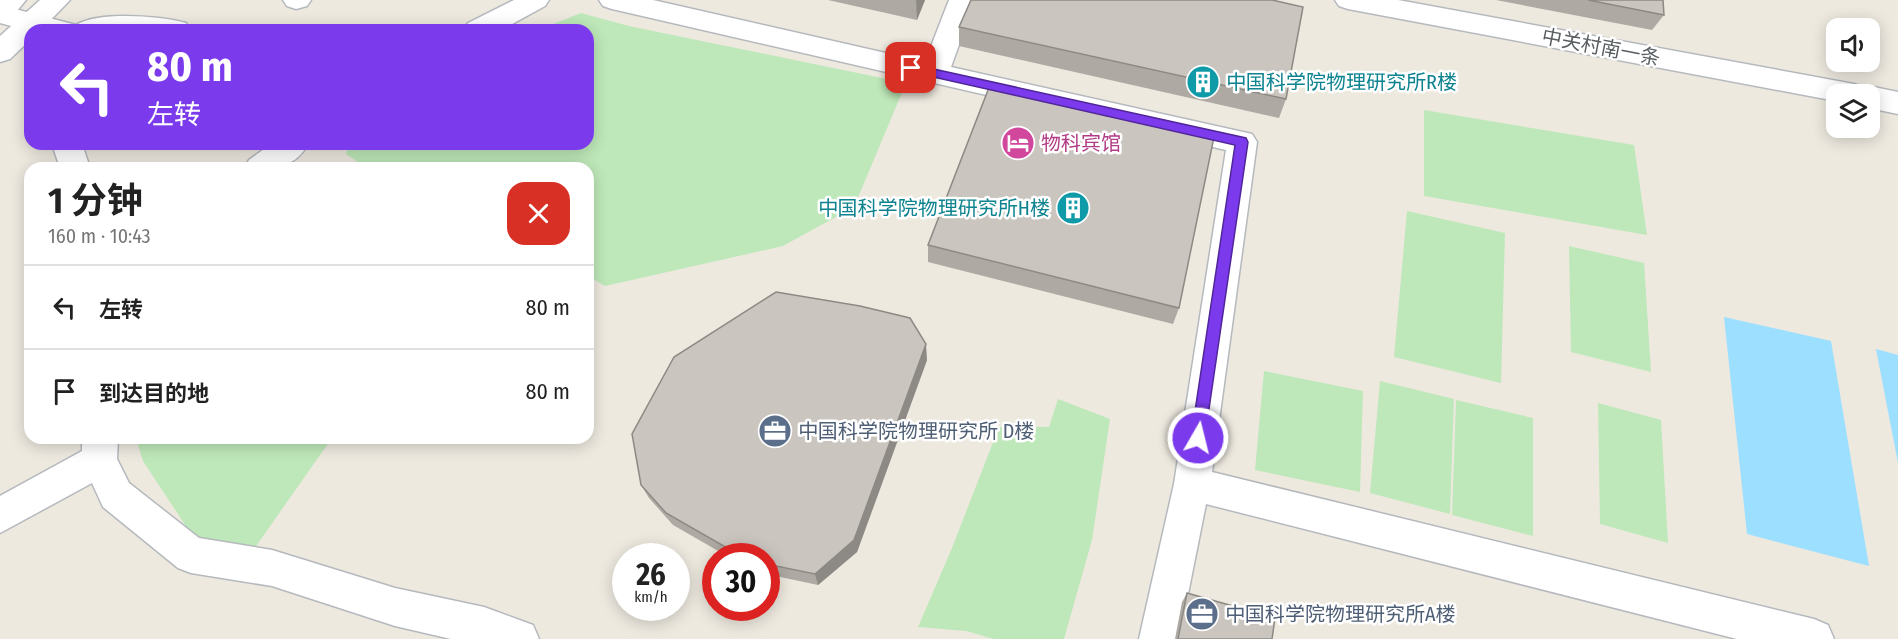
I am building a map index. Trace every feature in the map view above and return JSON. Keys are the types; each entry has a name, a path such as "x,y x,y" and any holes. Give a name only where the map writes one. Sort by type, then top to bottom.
{"street":[{"path":"13,0 0,13 41,24"},
{"path":"33,22 57,0"},
{"path":"490,24 536,0"},
{"path":"612,0 1242,142 1192,484 1159,639"},
{"path":"934,74 962,0"},
{"name":"中关村南一条","path":"1348,0 1826,89"},
{"path":"0,52 24,30"},
{"path":"1880,99 1898,103"},
{"path":"268,162 285,150"},
{"path":"0,516 100,449 116,495 191,555 272,568 395,607 484,627 519,639"},
{"path":"1192,484 1814,639"}],"green space":[{"path":"581,13 629,26 906,83 854,207 783,246 605,286 594,280 594,162 358,162 346,154 347,150 594,150 594,24 553,24"},
{"path":"1424,110 1634,145 1647,235 1424,196"},
{"path":"1407,211 1505,233 1501,383 1394,357"},
{"path":"1569,246 1644,263 1651,372 1571,352"},
{"path":"1264,371 1363,391 1360,492 1255,470"},
{"path":"1380,381 1454,399 1450,514 1370,493"},
{"path":"1058,399 1110,419 1092,540 1064,639 994,639 966,631 918,627 952,548 999,427 1049,427"},
{"path":"1456,400 1533,418 1533,536 1452,515"},
{"path":"1598,403 1661,420 1668,543 1600,524"},
{"path":"138,444 328,444 235,576 218,575 143,461"}],"water":[{"path":"1724,317 1831,341 1869,566 1747,534"},
{"path":"1876,349 1898,355 1898,463"}],"building":[{"name":"中国科学院物理研究所R楼","path":"971,0 1272,0 1303,7 1286,99 959,27"},
{"path":"1588,0 1663,0 1664,15"},
{"name":"中国科学院物理研究所H楼","path":"990,85 1214,137 1179,308 928,245"},
{"name":"中国科学院物理研究所 D楼","path":"776,292 860,306 910,318 926,344 854,540 815,574 780,567 780,543 718,543 666,513 641,485 632,434 674,357"},
{"name":"中国科学院物理研究所A楼","path":"1187,593 1275,618 1272,639 1178,639"}],"place":[{"name":"中国科学院物理研究所R楼","path":"1203,82"},
{"name":"物科宾馆","path":"1018,143"},
{"name":"中国科学院物理研究所H楼","path":"1073,208"},
{"name":"中国科学院物理研究所 D楼","path":"775,431"},
{"name":"中国科学院物理研究所A楼","path":"1202,614"}],"route":[{"path":"911,68 1242,142 1198,438"}]}
